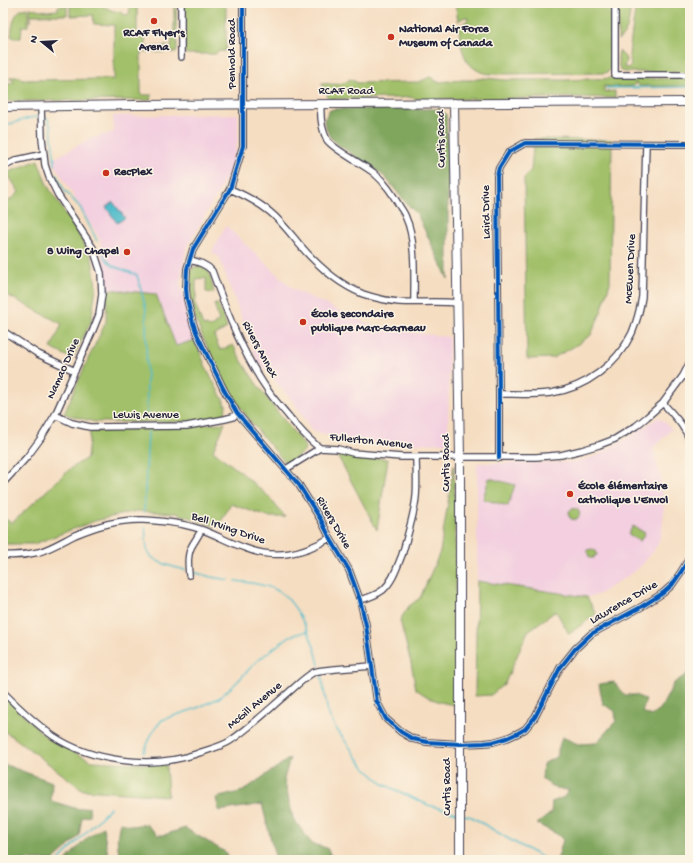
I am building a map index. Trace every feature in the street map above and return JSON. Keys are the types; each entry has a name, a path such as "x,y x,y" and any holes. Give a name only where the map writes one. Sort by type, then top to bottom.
{"main road":[{"name":"RCAF Road","path":"3,107 41,109 242,104 690,102"},
{"name":"Curtis Road","path":"454,103 460,457 460,860"}],"street":[{"path":"181,3 181,57"},
{"name":"Penhold Road","path":"230,189 243,146 243,3"},
{"path":"615,3 615,75 690,75"},
{"path":"321,104 320,117 322,129 328,141 379,178 390,189 407,218 413,249 414,302"},
{"name":"Namao Drive","path":"3,484 27,457 55,415 99,315 102,294 101,273 93,248 58,195 45,165 41,109"},
{"name":"Laird Drive","path":"499,458 497,176 499,168 509,152 525,143 690,144"},
{"name":"McEwen Drive","path":"499,394 540,394 565,390 579,385 601,372 621,351 636,322 642,297 646,144"},
{"path":"3,167 17,160 44,154"},
{"path":"230,189 247,197 269,212 290,232 320,266 349,287 363,294 397,302 457,303"},
{"name":"Rivers Drive","path":"230,189 193,249 187,269 187,299 193,323 209,360 237,413 299,486 321,520 349,570 360,600 366,625 378,702 386,720 413,739 427,742 460,744"},
{"name":"Rivers Annex","path":"190,260 208,266 212,271 225,308 257,373 269,392 285,412 309,440 320,448"},
{"path":"3,332 38,354 75,371"},
{"name":"Fullerton Avenue","path":"286,469 320,448 338,449 353,453 390,457 499,458 560,455 598,445 614,439 630,430 663,403 683,376 690,362"},
{"path":"663,403 682,424 690,441"},
{"name":"Lewis Avenue","path":"55,415 72,423 90,427 187,426 233,417 237,413"},
{"path":"360,600 371,597 382,590 390,582 397,567 410,532 417,487 416,457"},
{"name":"Bell Irving Drive","path":"3,555 18,556 39,552 89,530 105,525 141,520 164,521 180,524 201,530 246,549 274,555 307,549 330,538"},
{"path":"189,575 189,553 192,544 199,536 201,530"},
{"name":"Lawrence Drive","path":"460,744 493,742 507,738 525,729 535,717 560,668 575,649 591,634 641,608 663,593 672,585 682,572 690,557"},
{"name":"McGill Avenue","path":"3,692 30,718 67,744 92,754 128,761 167,761 187,757 228,742 253,724 315,672 372,666"}],"shaded area":[{"path":"238,114 238,138 231,170 186,248 180,283 195,340 176,346 155,294 107,289 100,240 52,160 89,139 114,132 113,116"},
{"path":"226,226 293,289 381,329 449,337 448,443 396,444 333,437 312,431 296,405 257,360 219,257 212,252"},
{"name":"École élémentaire catholique L'Envol","path":"659,417 672,429 653,448 661,478 664,509 662,531 658,544 641,566 598,595 587,597 477,581 477,463 574,462 596,456 629,437"}],"green space":[{"path":"97,3 113,11 129,15 130,3 137,3 137,38 145,38 146,47 168,46 167,52 141,52 141,95 152,95 150,100 3,101 3,86 13,83 13,80 10,79 10,77 21,77 22,80 114,79 114,25 94,24 93,15 70,16 70,5 84,5"},
{"path":"174,3 176,3 177,51 170,52 172,37 174,37"},
{"path":"184,3 224,3 226,8 226,51 220,51 215,54 186,54 184,50"},
{"path":"455,3 611,3 611,68 605,73 488,74 481,72 473,67 465,58 461,46 459,26 468,20 468,18 465,17 458,21"},
{"path":"618,3 631,3 627,28 622,37 618,40"},
{"path":"636,3 690,3 690,72 621,71 618,61 619,51 626,60 624,68 630,67 631,64 629,57"},
{"path":"58,6 67,6 67,15 31,15 30,22 30,8 47,11 58,10"},
{"path":"28,8 28,26 22,26 21,38 14,38 11,36 13,22 19,11"},
{"path":"430,77 438,82 484,78 506,80 564,80 690,78 690,86 639,86 635,83 634,86 604,86 605,92 615,91 615,98 417,99 409,97 330,99 328,98 327,93 321,83 340,84 347,82 350,79 358,83 419,82"},
{"path":"440,109 446,114 448,156 448,279 417,214 385,177 340,146 330,137 324,120 330,110"},
{"path":"534,139 612,140 610,283 601,312 591,335 553,358 527,359 524,178 531,170"},
{"path":"38,160 47,185 92,258 96,287 91,322 72,359 51,348 62,324 3,293 3,206 19,192 7,173"},
{"path":"194,267 206,269 209,272 214,293 206,292 206,278 196,279 196,300 194,301 203,326 207,325 209,327 215,325 215,323 219,321 214,304 218,304 227,328 214,336 220,350 233,345 248,372 304,445 304,451 290,462 285,462 251,422 232,395 218,369 201,332 192,307 189,290 189,274"},
{"path":"107,289 156,294 176,346 195,340 207,370 226,405 225,414 219,417 188,422 95,422 64,414 106,322"},
{"path":"225,423 213,451 242,473 269,497 285,517 268,517 231,504 218,527 176,513 136,511 95,521 34,544 3,544 3,518 12,523 71,468 87,458 90,432"},
{"path":"336,454 388,459 377,530 341,462"},
{"path":"454,465 457,705 435,700 416,689 400,620 409,606 420,598 440,552"},
{"path":"489,478 515,485 508,506 483,499"},
{"path":"572,509 576,509 578,510 578,518 572,519 569,516 569,512"},
{"path":"633,526 645,533 640,541 628,534"},
{"path":"592,549 596,551 597,555 594,556 594,558 590,558 587,550"},
{"path":"477,581 587,597 596,614 569,634 556,611 528,631 505,683 491,695 475,696"},
{"path":"690,672 690,860 556,860 563,840 557,834 537,824 551,813 552,802 564,797 569,790 556,789 542,779 543,764 556,757 562,737 578,744 596,743 616,721 615,711 603,704 599,684 614,682 624,695 636,695 646,700 642,712 651,716 661,708 674,683"},
{"path":"3,697 48,739 92,761 166,765 168,796 83,790 12,736 3,731"},
{"path":"290,758 284,779 293,818 312,844 327,848 333,860 276,860 262,804 219,811 216,798 243,791"},
{"path":"3,764 52,782 51,801 78,809 89,807 90,816 82,817 79,836 54,860 3,860"},
{"path":"120,822 131,826 146,824 158,835 164,835 185,828 225,852 229,860 123,860 120,855 117,842"},
{"path":"103,827 109,860 66,860 86,839"}],"water":[{"path":"113,202 125,218 117,223 106,207"}],"waterway":[{"path":"606,88 690,87"},
{"path":"3,126 40,116"},
{"path":"43,116 48,119 51,127 55,165"},
{"path":"56,174 64,190 80,207 97,241"},
{"path":"101,249 106,259 113,266 137,275 146,309 147,416"},
{"path":"144,512 148,432"},
{"path":"145,527 147,550 151,556 159,562 185,570"},
{"path":"193,572 229,580"},
{"path":"235,581 270,587 280,592 287,598 305,625 314,646 319,665"},
{"path":"144,752 153,731 162,720 197,708 219,698 258,660 290,636 308,631"},
{"path":"321,674 328,713 335,727 364,767 383,784 428,805 457,813"},
{"path":"59,860 110,808"},
{"path":"463,815 472,817 547,860"}],"cycle path":[{"path":"243,3 243,146 230,189 193,249 187,269 187,299 197,334 237,413 299,485 321,520 349,570 360,600 366,625 377,702 386,719 401,732 413,739 427,742 460,744 484,743 507,738 518,733 525,729 535,717 560,668 575,649 591,634 641,607 663,593 672,585 690,557"},
{"path":"499,458 497,176 499,168 509,152 525,143 690,144"}],"place":[{"name":"RCAF Flyer's Arena","path":"154,21"},
{"name":"National Air Force Museum of Canada","path":"391,37"},
{"name":"RecPlex","path":"106,173"},
{"name":"8 Wing Chapel","path":"127,252"},
{"name":"École secondaire publique Marc-Garneau","path":"303,322"},
{"name":"École élémentaire catholique L'Envol","path":"570,494"}]}
